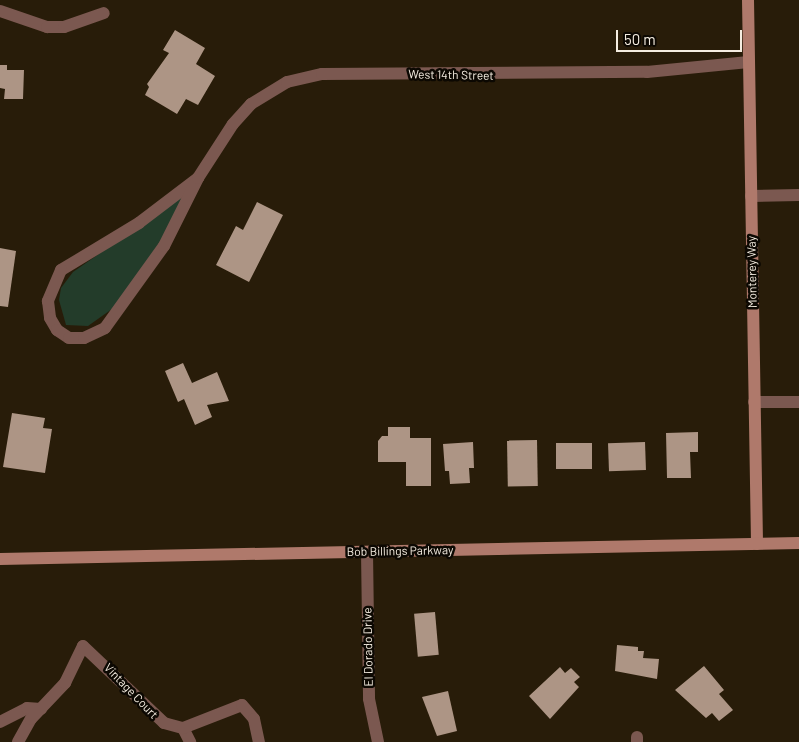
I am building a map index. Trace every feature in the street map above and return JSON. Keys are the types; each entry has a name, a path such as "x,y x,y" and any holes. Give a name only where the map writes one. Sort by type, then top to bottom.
{"main road":[{"name":"Monterey Way","path":"748,0 757,544"},
{"name":"Bob Billings Parkway","path":"0,559 799,543"}],"street":[{"path":"0,11 47,27 64,27 104,13"},
{"name":"West 14th Street","path":"198,178 139,223 61,270 48,301 50,318 57,330 69,338 84,338 105,328 160,254 198,178 251,104 287,82 306,77 647,72 749,62"},
{"path":"751,196 799,195"},
{"path":"754,402 799,402"},
{"name":"El Dorado Drive","path":"367,552 369,699 378,742"},
{"name":"Vintage Court","path":"40,709 66,683 84,646 109,667 150,713 164,723 184,728"},
{"path":"190,742 184,728 242,705 254,719 259,742"},
{"path":"0,722 27,708 40,709 18,742"}],"green space":[{"path":"185,194 155,252 119,304 88,326 66,325 59,300 61,288 73,272"}],"building":[{"path":"175,30 205,48 196,64 215,76 198,105 186,99 177,114 145,95 149,87 147,84 169,53 163,50"},
{"path":"0,65 7,65 7,70 24,70 23,99 4,99 5,89 0,88"},
{"path":"257,202 283,215 249,282 216,265 236,226 243,230"},
{"path":"0,248 16,251 8,307 0,306"},
{"path":"183,363 192,383 217,372 229,401 207,405 212,417 195,425 184,399 178,402 165,371"},
{"path":"12,413 45,418 43,428 52,429 45,473 3,467"},
{"path":"388,427 410,427 410,438 431,438 431,486 406,486 406,462 378,462 378,441 382,436 388,436"},
{"path":"698,432 698,452 690,452 691,478 667,478 666,433"},
{"path":"537,440 538,486 508,487 507,441"},
{"path":"473,442 474,468 469,468 470,483 450,484 449,471 445,471 443,444"},
{"path":"645,442 646,470 609,471 608,443"},
{"path":"556,443 592,443 592,469 556,469"},
{"path":"435,612 439,655 418,657 414,614"},
{"path":"617,645 638,647 638,651 644,651 643,658 659,659 657,679 615,671"},
{"path":"704,666 724,690 719,694 733,710 719,721 712,713 706,718 675,690"},
{"path":"560,667 565,673 571,668 580,677 574,682 579,687 550,719 529,696"},
{"path":"448,691 457,731 437,736 422,697"}]}
